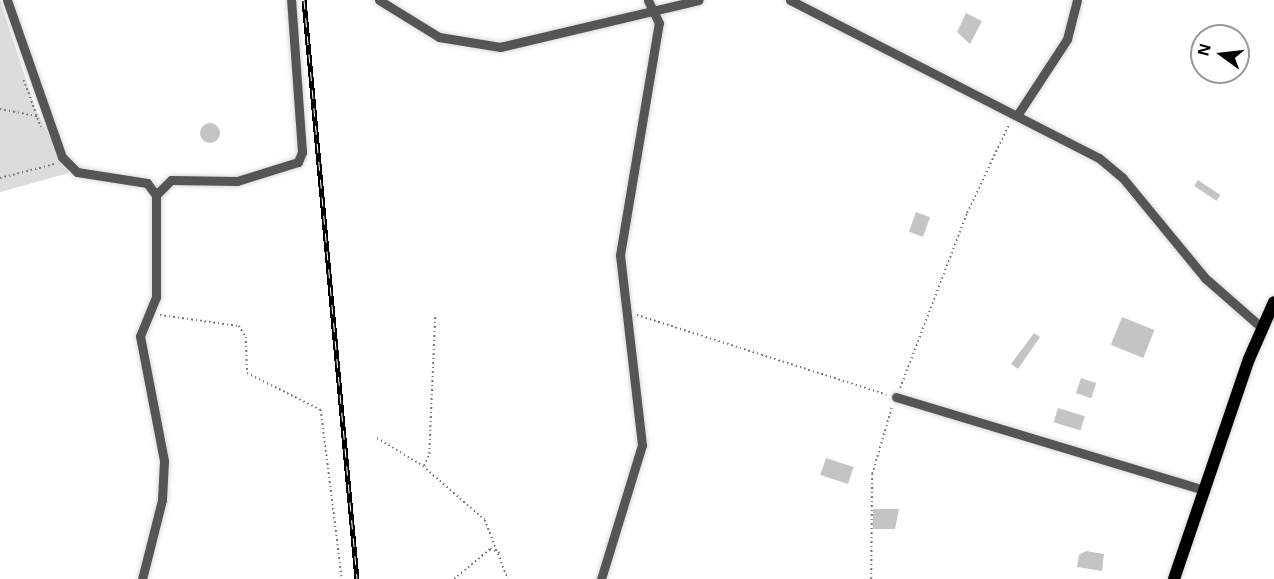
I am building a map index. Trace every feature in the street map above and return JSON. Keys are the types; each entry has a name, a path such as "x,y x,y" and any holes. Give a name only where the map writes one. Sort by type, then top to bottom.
{"main road":[{"path":"1174,579 1274,302"},
{"path":"1182,579 1203,494"}],"street":[{"path":"7,0 40,115 70,168 93,177 147,183 156,195 157,288 151,309 141,330 141,346 161,420 164,461 160,507 142,579"},
{"path":"156,195 171,180 237,181 298,162 302,152 291,0"},
{"path":"379,0 439,37 485,47 515,46 699,0"},
{"path":"601,579 642,445 621,235 658,34 656,12 648,0"},
{"path":"790,0 1017,114 1114,170 1204,278 1267,322"},
{"path":"1017,114 1067,39 1077,0"},
{"path":"896,397 1203,494"}],"path":[{"path":"0,109 40,115 44,134"},
{"path":"872,579 872,474 896,397 967,213 1017,114"},
{"path":"0,178 56,161"},
{"path":"151,309 172,318 239,326 246,337 247,373 321,410 342,579"},
{"path":"627,311 702,340 896,397"},
{"path":"423,466 429,454 435,315"},
{"path":"377,438 423,466 485,520 502,553 508,579"},
{"path":"454,579 490,549 502,553"}],"shaded area":[{"path":"0,0 36,110 69,173 0,192"}],"building":[{"path":"966,13 982,21 970,44 957,32"},
{"path":"206,123 214,123 220,129 220,137 214,143 206,143 200,137 200,129"},
{"path":"1198,180 1220,195 1216,201 1194,186"},
{"path":"916,212 930,217 923,237 909,232"},
{"path":"1122,317 1154,330 1143,358 1111,345"},
{"path":"1034,333 1040,337 1018,369 1011,364"},
{"path":"1081,378 1096,383 1091,398 1076,393"},
{"path":"1058,408 1085,416 1080,431 1054,422"},
{"path":"826,458 854,467 848,484 820,475"},
{"path":"873,509 899,509 895,529 873,529"},
{"path":"1086,551 1104,554 1102,571 1077,567 1079,555"}],"railway":[{"path":"304,0 357,579"}]}
